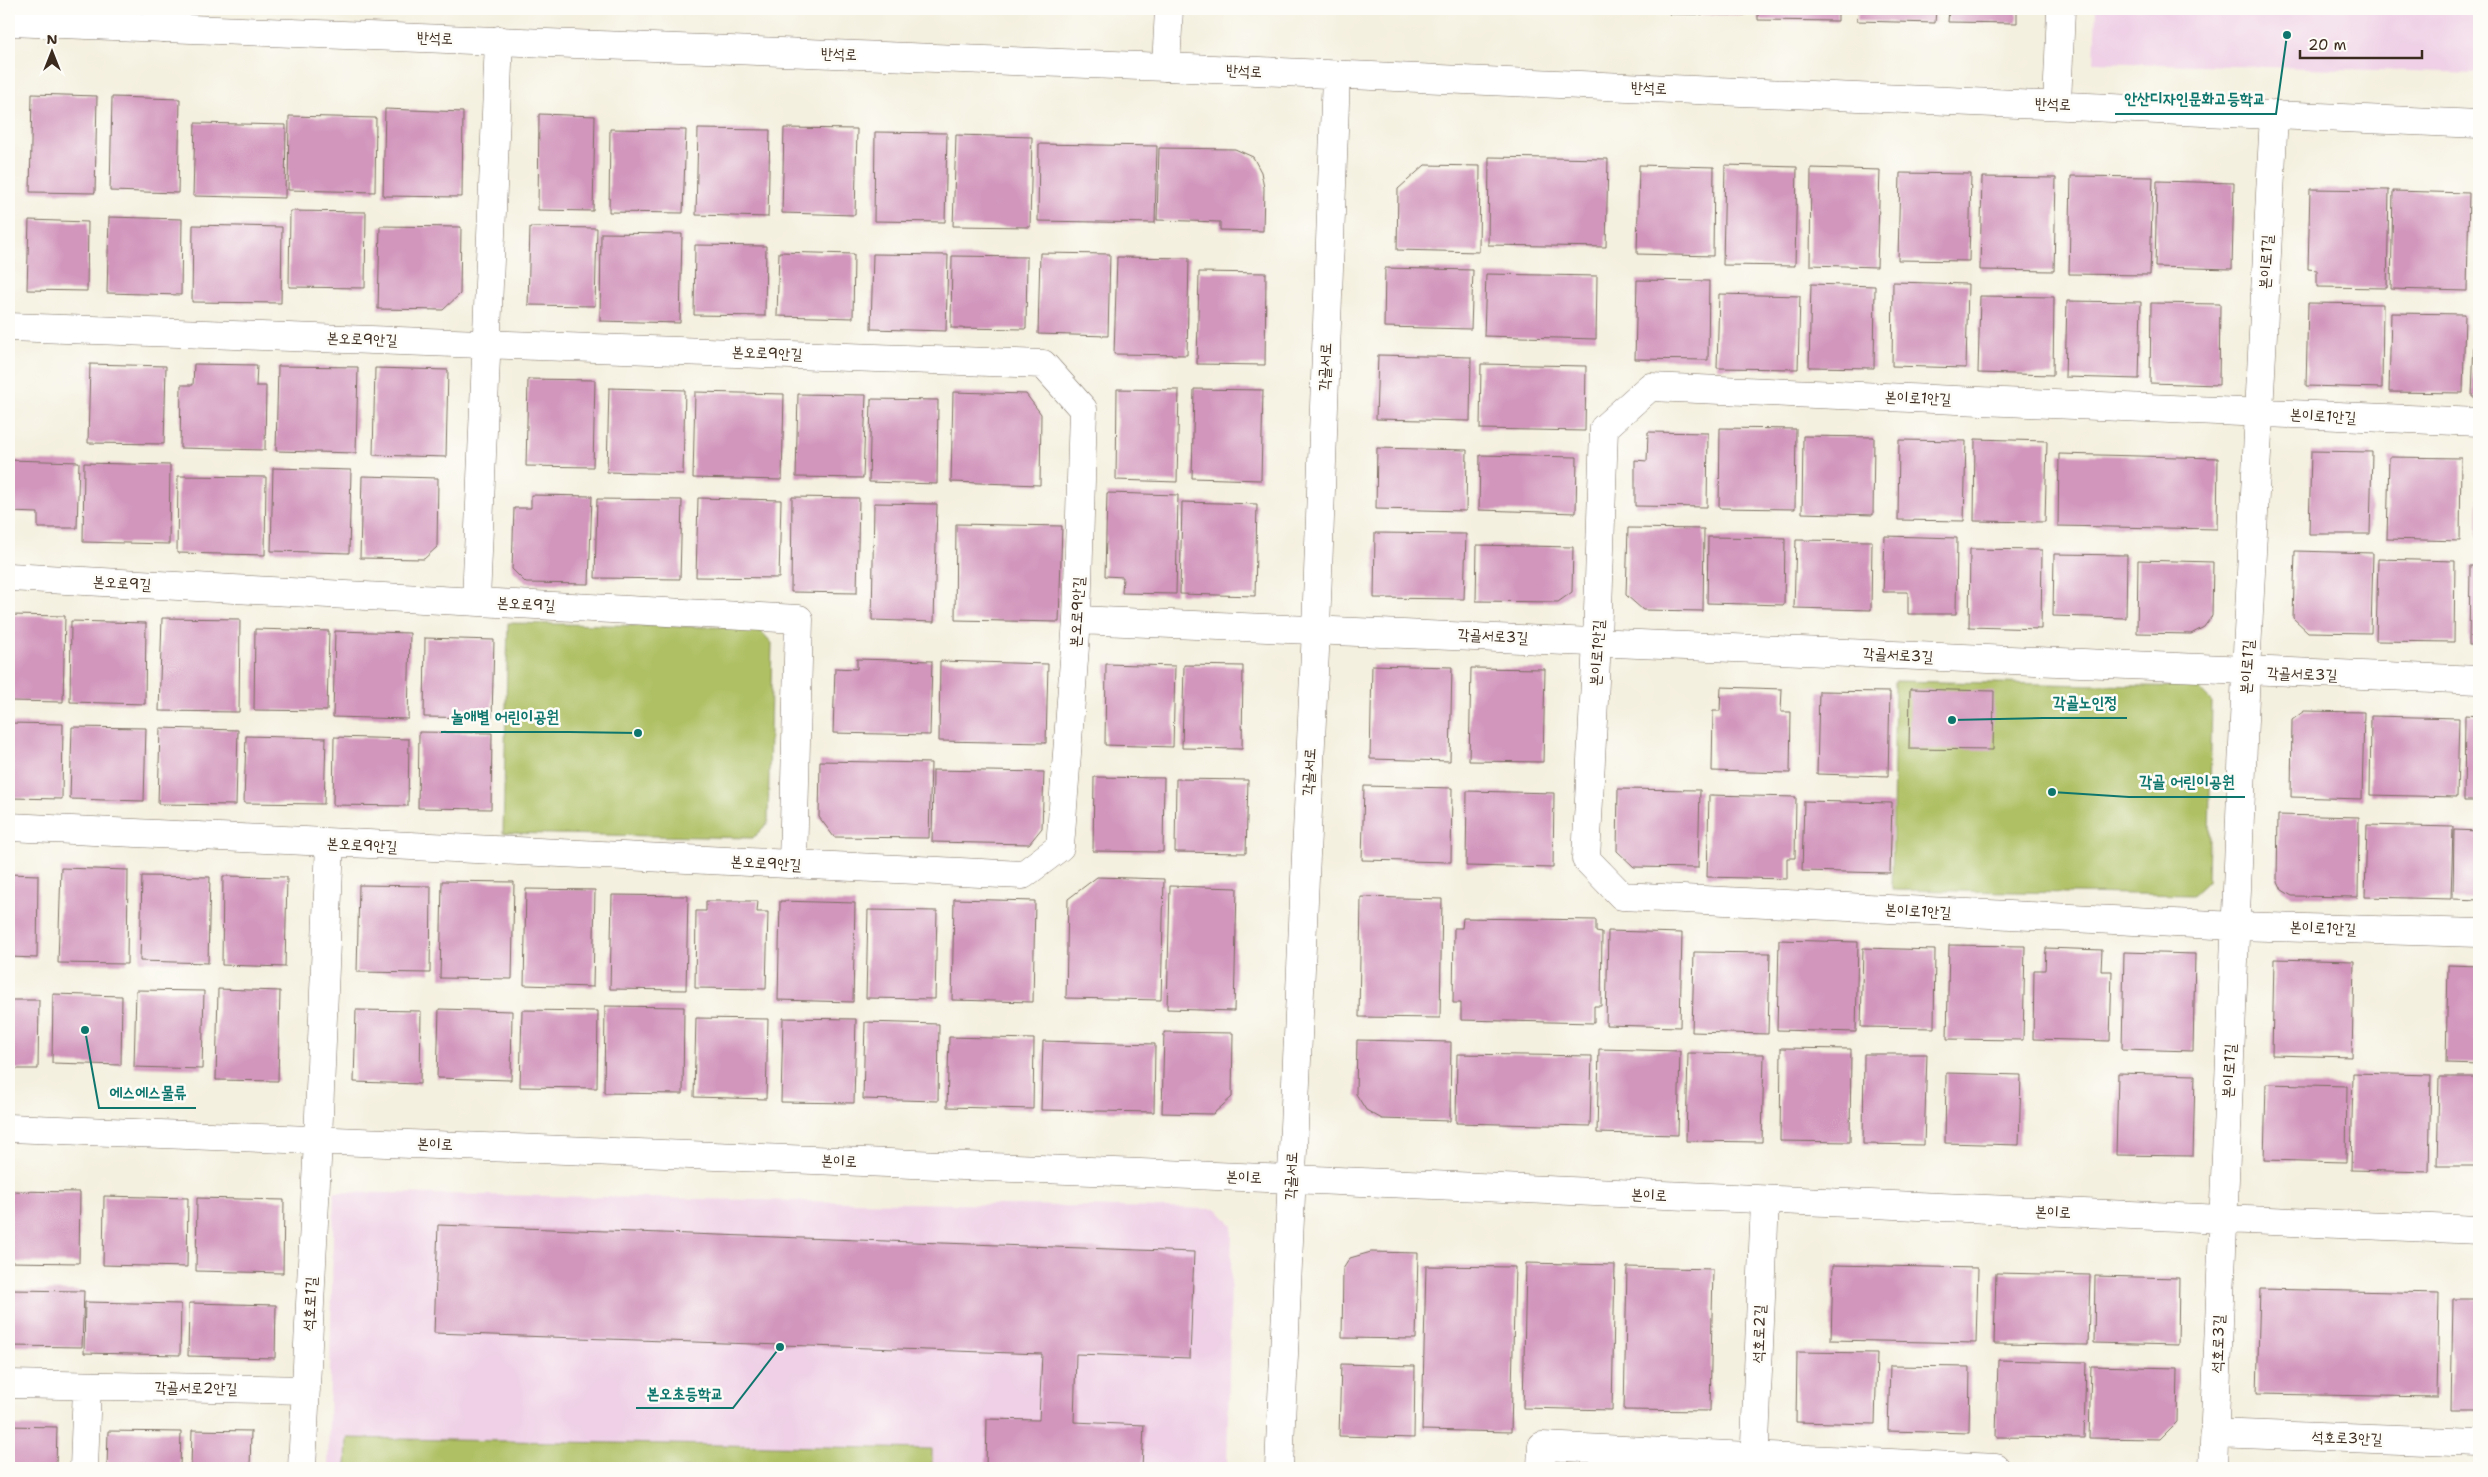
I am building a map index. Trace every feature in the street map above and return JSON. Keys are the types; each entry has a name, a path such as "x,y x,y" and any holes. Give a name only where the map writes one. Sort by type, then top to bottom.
{"street":[{"path":"1166,67 1169,9"},
{"path":"2057,104 2061,9"},
{"name":"반석로","path":"9,22 164,18 499,40 2057,104 2479,124"},
{"path":"476,601 499,40"},
{"name":"각골서로","path":"1280,1468 1316,628 1336,75"},
{"name":"본이로1길","path":"2222,1220 2258,413 2274,114"},
{"name":"본오로9안길","path":"9,327 1043,364 1083,409 1077,620 1060,847 1023,875 9,827"},
{"name":"본이로1안길","path":"2479,422 1650,387 1604,428 1598,641 1586,859 1622,896 2236,926 2479,932"},
{"name":"본오로9길","path":"9,577 799,619 793,864"},
{"name":"각골서로3길","path":"1077,620 1316,628 2246,672 2479,680"},
{"name":"석호로1길","path":"302,1468 330,843"},
{"name":"본이로","path":"9,1128 1291,1179 2479,1230"},
{"name":"석호로2길","path":"1754,1462 1764,1200"},
{"name":"석호로3길","path":"2213,1468 2222,1220"},
{"name":"각골서로2안길","path":"9,1384 306,1390"},
{"path":"84,1468 87,1386"},
{"name":"석호로3안길","path":"2214,1433 2479,1443"},
{"path":"1541,1468 1542,1446 1754,1462 1996,1468"}],"shaded area":[{"path":"2096,9 2479,9 2479,73 2094,62"},
{"path":"334,1192 1217,1209 1232,1225 1227,1468 328,1468"}],"green space":[{"path":"508,623 758,628 772,643 768,823 753,838 503,833"},
{"path":"1895,681 2197,687 2212,702 2208,881 2193,895 1892,890"},
{"path":"347,1438 932,1449 932,1468 346,1468"}],"building":[{"path":"1669,9 1745,9 1745,15 1669,14"},
{"path":"1758,9 1838,9 1838,21 1758,20"},
{"path":"1858,9 1936,9 1935,23 1857,21"},
{"path":"1949,9 2017,9 2017,23 1948,22"},
{"path":"32,94 97,96 95,193 30,192"},
{"path":"112,97 180,99 178,193 110,191"},
{"path":"385,109 463,112 462,197 383,196"},
{"path":"539,114 595,116 593,211 538,210"},
{"path":"289,116 376,118 375,192 288,190"},
{"path":"195,123 286,125 285,198 193,196"},
{"path":"784,128 857,129 855,215 782,213"},
{"path":"610,129 686,130 683,213 609,212"},
{"path":"698,129 770,130 768,217 696,215"},
{"path":"875,132 947,133 945,222 874,221"},
{"path":"956,135 1032,137 1030,227 953,226"},
{"path":"1039,144 1157,146 1155,223 1038,221"},
{"path":"1159,148 1235,149 1253,157 1261,172 1264,188 1263,231 1220,230 1220,222 1157,220"},
{"path":"1489,157 1608,159 1606,247 1488,245"},
{"path":"1425,165 1480,166 1479,252 1397,250 1398,189"},
{"path":"1639,165 1714,167 1713,256 1637,254"},
{"path":"1725,165 1797,167 1795,266 1723,265"},
{"path":"1811,168 1880,170 1877,267 1810,265"},
{"path":"1900,173 1971,174 1969,261 1898,260"},
{"path":"2071,176 2153,177 2150,275 2069,274"},
{"path":"1982,177 2056,178 2054,271 1980,270"},
{"path":"2157,181 2234,183 2232,269 2155,267"},
{"path":"2310,189 2389,190 2387,288 2317,287 2317,270 2308,269"},
{"path":"2393,191 2469,193 2467,291 2391,289"},
{"path":"290,211 366,212 365,288 289,287"},
{"path":"109,217 182,219 181,295 107,293"},
{"path":"29,220 88,222 87,291 27,290"},
{"path":"193,225 282,227 281,303 192,302"},
{"path":"380,226 461,227 460,294 443,310 378,309"},
{"path":"530,227 597,228 595,306 528,305"},
{"path":"601,233 682,234 680,323 600,321"},
{"path":"695,245 766,246 765,316 694,315"},
{"path":"779,252 854,254 853,318 777,316"},
{"path":"1040,253 1110,254 1108,336 1038,334"},
{"path":"873,254 948,255 946,331 871,329"},
{"path":"952,256 1027,257 1026,329 951,328"},
{"path":"1117,257 1189,258 1187,355 1114,354"},
{"path":"1385,268 1473,270 1471,329 1384,327"},
{"path":"1199,272 1266,273 1265,365 1197,364"},
{"path":"1486,274 1597,276 1596,339 1484,336"},
{"path":"2478,274 2479,290 2477,290"},
{"path":"1637,280 1709,281 1708,360 1635,359"},
{"path":"1893,282 1968,284 1966,368 1892,366"},
{"path":"1811,284 1875,286 1874,368 1809,367"},
{"path":"1719,294 1800,296 1798,369 1717,368"},
{"path":"1980,296 2054,297 2053,375 1978,373"},
{"path":"2067,301 2141,302 2139,379 2065,377"},
{"path":"2151,303 2220,304 2219,385 2150,383"},
{"path":"2308,303 2383,304 2382,388 2306,386"},
{"path":"2475,312 2479,312 2479,397 2472,397"},
{"path":"2391,313 2465,314 2463,393 2389,392"},
{"path":"1378,355 1471,357 1470,421 1376,419"},
{"path":"90,364 166,366 164,444 88,443"},
{"path":"194,364 257,365 256,386 266,386 265,450 180,448 181,385 193,385"},
{"path":"1481,364 1586,366 1585,431 1480,429"},
{"path":"278,366 358,367 356,453 276,451"},
{"path":"375,368 448,370 446,457 373,455"},
{"path":"528,379 595,380 593,467 526,466"},
{"path":"609,388 685,390 683,474 607,472"},
{"path":"1117,389 1179,390 1177,482 1116,480"},
{"path":"1194,389 1263,390 1261,480 1192,478"},
{"path":"695,392 784,394 782,480 693,478"},
{"path":"953,392 1026,394 1041,414 1040,485 951,482"},
{"path":"798,394 866,395 863,478 796,477"},
{"path":"871,399 938,400 937,484 869,482"},
{"path":"1720,428 1796,429 1795,509 1719,508"},
{"path":"1648,432 1708,433 1707,507 1635,506 1635,460 1647,461"},
{"path":"1803,436 1874,437 1873,515 1802,513"},
{"path":"1975,439 2047,441 2045,522 1974,521"},
{"path":"1899,440 1966,441 1964,521 1898,520"},
{"path":"1377,448 1467,450 1466,511 1376,509"},
{"path":"2311,451 2372,452 2370,534 2309,534"},
{"path":"2059,454 2218,458 2217,529 2058,526"},
{"path":"1480,455 1577,457 1576,513 1479,510"},
{"path":"2389,457 2461,458 2460,541 2387,539"},
{"path":"9,460 79,462 77,528 38,528 38,513 9,512"},
{"path":"84,463 170,465 169,544 83,542"},
{"path":"273,468 351,470 349,553 271,551"},
{"path":"178,476 266,477 265,555 177,553"},
{"path":"362,476 438,478 437,547 424,559 360,558"},
{"path":"1107,493 1178,495 1176,594 1122,593 1123,577 1105,576"},
{"path":"531,495 592,496 589,584 526,583 512,569 514,508 531,508"},
{"path":"792,497 859,498 857,593 791,592"},
{"path":"698,498 781,500 779,578 696,577"},
{"path":"597,499 682,500 680,579 595,578"},
{"path":"2479,499 2479,537 2477,536"},
{"path":"1182,502 1257,504 1255,596 1180,594"},
{"path":"874,503 937,504 934,622 872,620"},
{"path":"956,524 1062,526 1059,622 955,620"},
{"path":"1628,528 1704,529 1703,611 1643,610 1626,595"},
{"path":"1375,533 1466,534 1464,599 1374,598"},
{"path":"1885,536 1957,538 1956,614 1908,614 1908,592 1883,592"},
{"path":"1708,537 1785,538 1784,605 1707,603"},
{"path":"1796,540 1872,541 1871,610 1794,608"},
{"path":"1477,545 1573,547 1572,592 1558,602 1476,601"},
{"path":"1970,549 2042,550 2041,629 1969,627"},
{"path":"2295,551 2373,553 2371,633 2308,632 2293,618"},
{"path":"2054,554 2127,555 2126,618 2053,616"},
{"path":"2378,559 2455,561 2454,642 2376,641"},
{"path":"2138,560 2213,562 2212,616 2204,627 2191,634 2137,633"},
{"path":"2470,566 2479,566 2479,645 2469,645"},
{"path":"9,615 65,616 63,702 9,701"},
{"path":"162,618 240,619 239,712 159,711"},
{"path":"71,621 146,623 145,704 70,702"},
{"path":"255,629 329,631 327,711 254,710"},
{"path":"335,631 410,633 408,719 333,717"},
{"path":"425,638 494,640 492,718 424,717"},
{"path":"857,659 932,661 930,735 833,733 835,668 857,669"},
{"path":"940,661 1048,664 1046,743 939,741"},
{"path":"1106,664 1175,666 1173,747 1105,745"},
{"path":"1184,665 1243,666 1242,749 1182,748"},
{"path":"1372,665 1452,667 1450,761 1370,759"},
{"path":"1471,668 1545,669 1543,762 1469,761"},
{"path":"1721,687 1782,689 1781,712 1791,712 1790,773 1712,771 1713,711 1720,711"},
{"path":"1910,689 1994,691 1993,750 1909,749"},
{"path":"1819,691 1890,692 1888,776 1817,774"},
{"path":"2304,711 2364,712 2362,799 2291,797 2292,720"},
{"path":"2465,715 2479,716 2479,801 2464,801"},
{"path":"2371,716 2459,718 2457,797 2370,795"},
{"path":"9,723 63,724 62,799 9,798"},
{"path":"72,727 146,728 144,801 70,799"},
{"path":"160,728 238,730 236,805 158,804"},
{"path":"419,732 492,733 491,809 418,808"},
{"path":"246,736 326,738 324,804 244,803"},
{"path":"334,737 409,739 408,806 333,805"},
{"path":"820,761 931,763 929,838 834,837 819,817"},
{"path":"933,770 1044,772 1042,828 1029,844 932,842"},
{"path":"1094,777 1164,778 1163,852 1093,851"},
{"path":"1176,779 1248,780 1246,853 1175,852"},
{"path":"1364,786 1452,788 1451,862 1362,860"},
{"path":"1618,789 1700,790 1698,868 1634,867 1617,851"},
{"path":"1467,791 1554,793 1553,868 1466,866"},
{"path":"1709,795 1796,797 1795,858 1787,858 1787,879 1707,877"},
{"path":"1804,801 1892,803 1890,873 1802,871"},
{"path":"2278,815 2359,817 2358,897 2292,896 2282,890 2277,879"},
{"path":"2367,825 2453,827 2451,899 2365,897"},
{"path":"2454,830 2479,831 2479,900 2453,899"},
{"path":"61,868 128,870 127,964 58,963"},
{"path":"9,874 38,875 37,958 9,957"},
{"path":"142,876 210,877 208,963 140,961"},
{"path":"223,876 287,877 285,967 222,965"},
{"path":"1097,877 1164,879 1161,1000 1066,998 1068,899"},
{"path":"442,881 514,882 512,979 440,978"},
{"path":"359,885 431,886 430,973 357,972"},
{"path":"1170,886 1237,888 1234,1011 1167,1009"},
{"path":"526,889 595,890 593,987 524,985"},
{"path":"612,895 688,896 686,990 610,989"},
{"path":"1361,897 1442,899 1440,1018 1359,1017"},
{"path":"954,899 1035,901 1033,1002 952,1000"},
{"path":"706,901 758,901 757,912 768,912 766,989 695,988 696,911 706,911"},
{"path":"780,901 855,903 853,1002 778,1000"},
{"path":"868,910 937,911 935,999 866,998"},
{"path":"1463,918 1596,920 1596,932 1602,933 1601,1006 1594,1006 1594,1023 1461,1020 1461,1003 1453,1003 1454,928 1462,928"},
{"path":"1608,931 1682,933 1680,1027 1606,1025"},
{"path":"1779,940 1858,942 1856,1032 1777,1030"},
{"path":"1949,945 2025,946 2023,1040 1947,1039"},
{"path":"1863,948 1935,950 1934,1028 1861,1027"},
{"path":"2046,948 2102,950 2101,971 2112,971 2110,1041 2033,1039 2034,970 2045,970"},
{"path":"1694,952 1770,953 1768,1034 1692,1032"},
{"path":"2124,952 2195,954 2193,1051 2122,1049"},
{"path":"2274,959 2354,961 2352,1057 2272,1055"},
{"path":"2448,965 2479,966 2479,1064 2446,1063"},
{"path":"218,989 280,991 278,1081 216,1080"},
{"path":"136,990 204,991 202,1069 134,1067"},
{"path":"53,994 122,996 121,1065 52,1063"},
{"path":"9,1000 39,1000 38,1069 9,1069"},
{"path":"605,1006 684,1007 683,1094 604,1093"},
{"path":"439,1009 512,1011 511,1080 437,1078"},
{"path":"356,1010 421,1011 420,1084 354,1082"},
{"path":"522,1010 598,1011 597,1088 520,1087"},
{"path":"696,1018 768,1019 766,1099 694,1097"},
{"path":"783,1018 856,1019 854,1103 781,1102"},
{"path":"865,1022 939,1024 938,1101 863,1099"},
{"path":"1164,1032 1233,1033 1232,1097 1213,1114 1162,1113"},
{"path":"949,1037 1034,1039 1033,1109 947,1107"},
{"path":"1357,1040 1451,1042 1450,1121 1382,1119 1366,1110 1356,1094"},
{"path":"1043,1041 1155,1044 1154,1112 1041,1110"},
{"path":"1781,1048 1851,1049 1850,1142 1780,1141"},
{"path":"1599,1049 1680,1051 1678,1135 1597,1133"},
{"path":"1688,1053 1764,1054 1762,1142 1686,1141"},
{"path":"1457,1054 1592,1056 1590,1126 1456,1123"},
{"path":"1864,1054 1927,1054 1924,1145 1863,1144"},
{"path":"1946,1073 2021,1075 2019,1145 1945,1143"},
{"path":"2118,1073 2195,1075 2193,1156 2116,1155"},
{"path":"2353,1073 2431,1075 2429,1172 2351,1170"},
{"path":"2439,1077 2479,1077 2479,1166 2437,1166"},
{"path":"2266,1084 2347,1086 2346,1162 2264,1160"},
{"path":"9,1191 80,1192 79,1263 9,1262"},
{"path":"104,1196 188,1198 187,1267 103,1265"},
{"path":"197,1198 284,1200 283,1273 196,1271"},
{"path":"438,1225 1194,1252 1190,1358 1076,1354 1074,1422 1144,1425 1142,1468 986,1468 987,1419 1039,1420 1042,1354 434,1333"},
{"path":"1371,1252 1418,1253 1416,1339 1342,1338 1343,1269 1350,1258"},
{"path":"1526,1263 1615,1265 1612,1410 1523,1408"},
{"path":"1833,1265 1978,1268 1976,1343 1831,1340"},
{"path":"1426,1266 1515,1267 1511,1432 1422,1430"},
{"path":"1627,1267 1713,1269 1710,1411 1624,1410"},
{"path":"1996,1273 2090,1275 2088,1345 1994,1344"},
{"path":"2095,1276 2179,1278 2178,1345 2094,1343"},
{"path":"2260,1289 2439,1293 2437,1397 2257,1394"},
{"path":"9,1290 84,1291 82,1347 9,1346"},
{"path":"2453,1299 2479,1299 2479,1410 2451,1410"},
{"path":"85,1302 181,1304 180,1355 84,1353"},
{"path":"189,1303 276,1305 275,1358 188,1356"},
{"path":"1797,1352 1877,1353 1875,1424 1796,1422"},
{"path":"1998,1360 2086,1362 2084,1438 1996,1437"},
{"path":"1341,1364 1415,1366 1414,1438 1339,1436"},
{"path":"1890,1366 1970,1367 1969,1433 1888,1431"},
{"path":"2091,1366 2178,1368 2177,1422 2160,1439 2089,1438"},
{"path":"9,1426 57,1427 56,1468 9,1468"},
{"path":"192,1430 251,1431 250,1468 191,1468"},
{"path":"108,1431 181,1432 180,1468 107,1468"},
{"path":"1332,1465 1407,1467 1407,1468 1332,1468"}],"place":[{"name":"안산디자인문화고등학교","path":"2287,35"},
{"name":"각골노인정","path":"1952,720"},
{"name":"놀애별 어린이공원","path":"638,733"},
{"name":"각골 어린이공원","path":"2052,792"},
{"name":"에스에스물류","path":"85,1030"},
{"name":"본오초등학교","path":"780,1347"}]}
